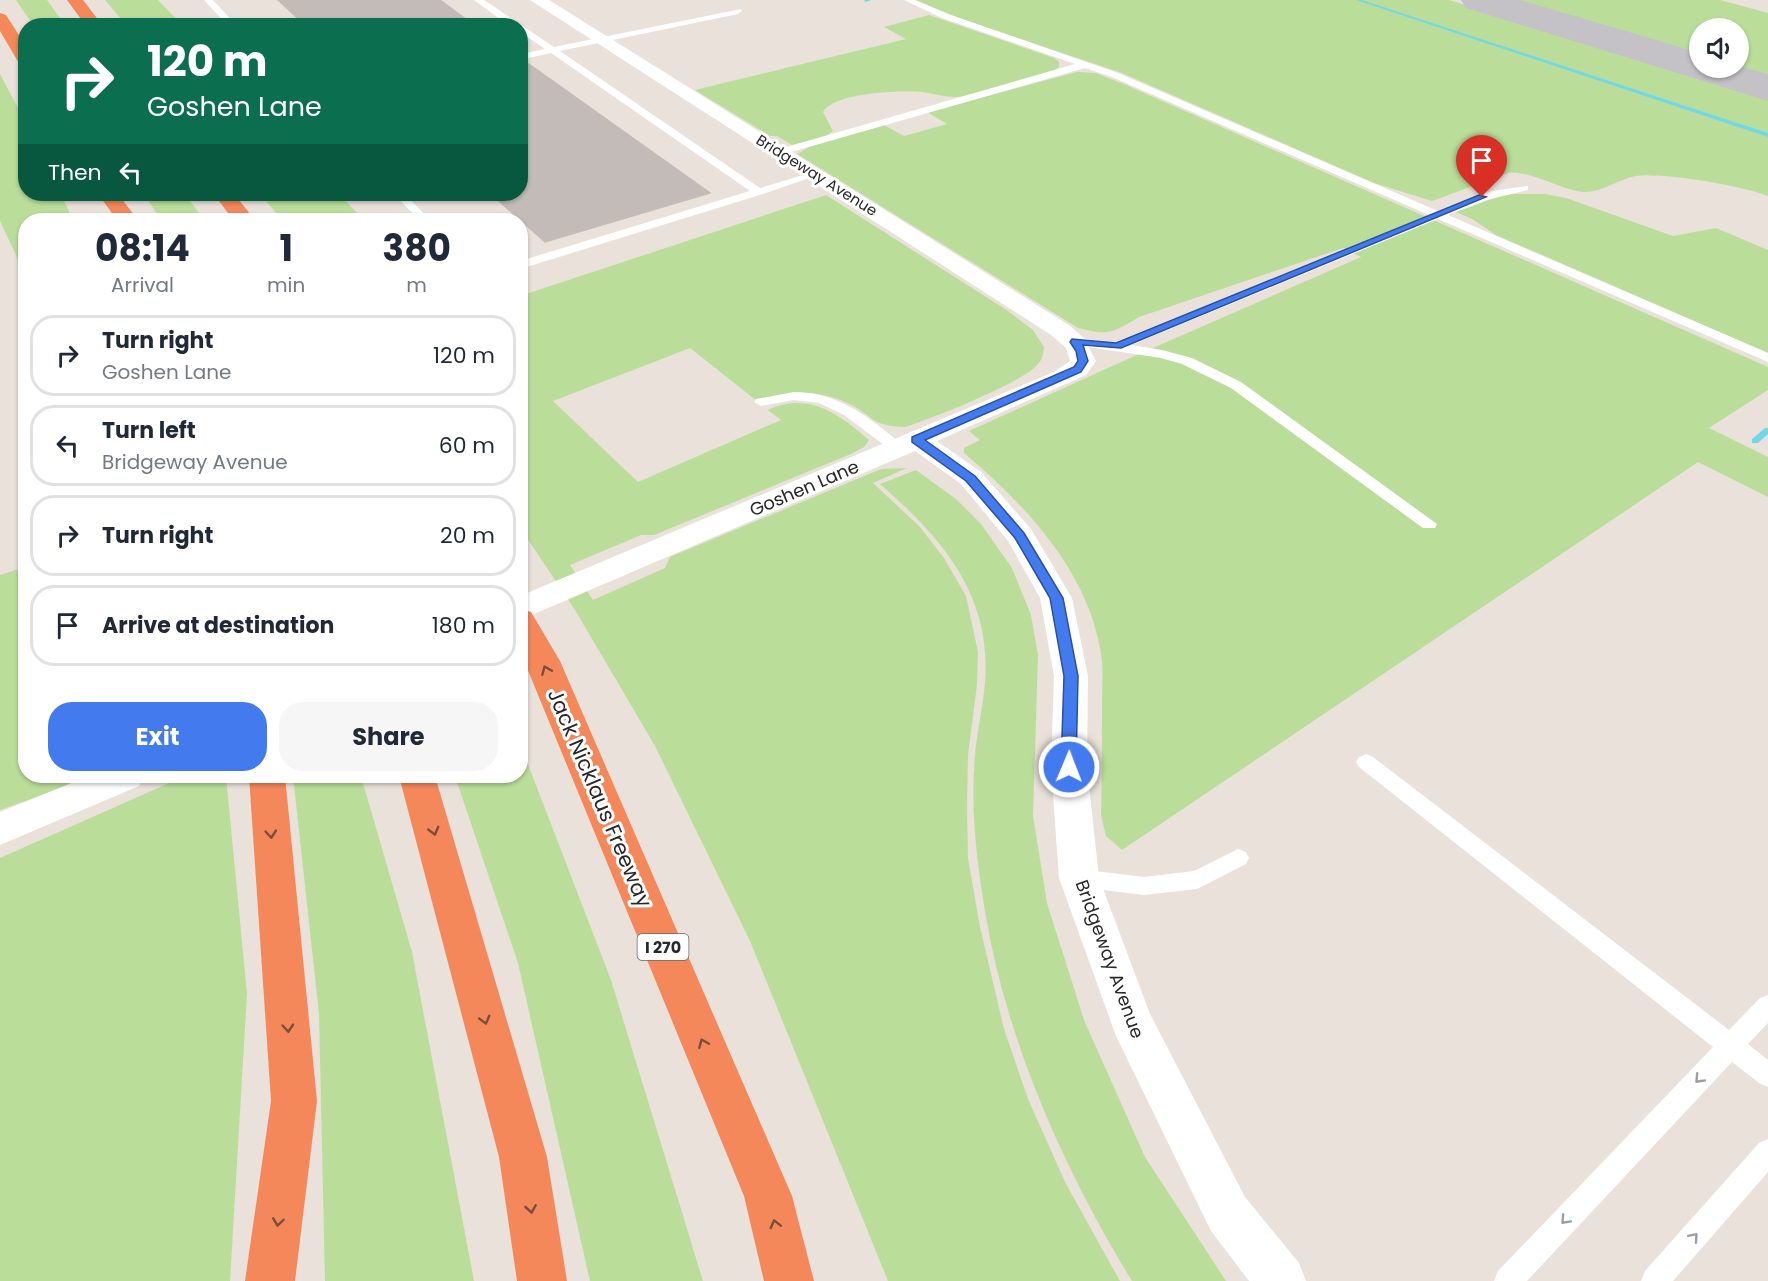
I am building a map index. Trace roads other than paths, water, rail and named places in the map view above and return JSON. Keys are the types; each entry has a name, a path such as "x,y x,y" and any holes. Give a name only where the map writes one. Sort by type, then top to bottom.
{"highway":[{"path":"75,0 89,18"},
{"path":"0,18 18,48"},
{"path":"229,201 239,213"},
{"name":"Jack Nicklaus Freeway","path":"528,634 543,661 768,1196 789,1281"},
{"path":"268,783 294,1101 270,1281"},
{"path":"419,783 523,1157 542,1281"}],"street":[{"name":"Bridgeway Avenue","path":"538,0 1035,314 1079,351"},
{"name":"Goshen Lane","path":"528,606 1063,377 1077,370 1079,351"},
{"name":"Bridgeway Avenue","path":"907,443 971,478 1020,536 1056,598 1071,676 1069,767 1079,878 1131,1022 1228,1214 1281,1281"},
{"path":"0,829 108,783"}],"lane":[{"path":"208,0 225,18"},
{"path":"478,0 504,18"},
{"path":"908,0 964,23 1087,64 1768,358"},
{"path":"528,55 738,11 728,5"},
{"path":"528,33 759,192"},
{"path":"780,152 1087,64"},
{"path":"528,263 816,174"},
{"path":"1079,351 1117,346 1438,214 1499,191 1524,188"},
{"path":"406,201 418,213"},
{"path":"1117,346 1187,361 1236,385 1430,524"},
{"path":"761,402 796,396 825,399 907,443"},
{"path":"1366,762 1768,1075"},
{"path":"1079,878 1144,886 1197,880 1238,858"},
{"path":"1508,1281 1768,1006"},
{"path":"1655,1281 1768,1152"}],"waterway":[{"path":"1358,0 1768,135"},
{"path":"1755,441 1768,430"}]}
